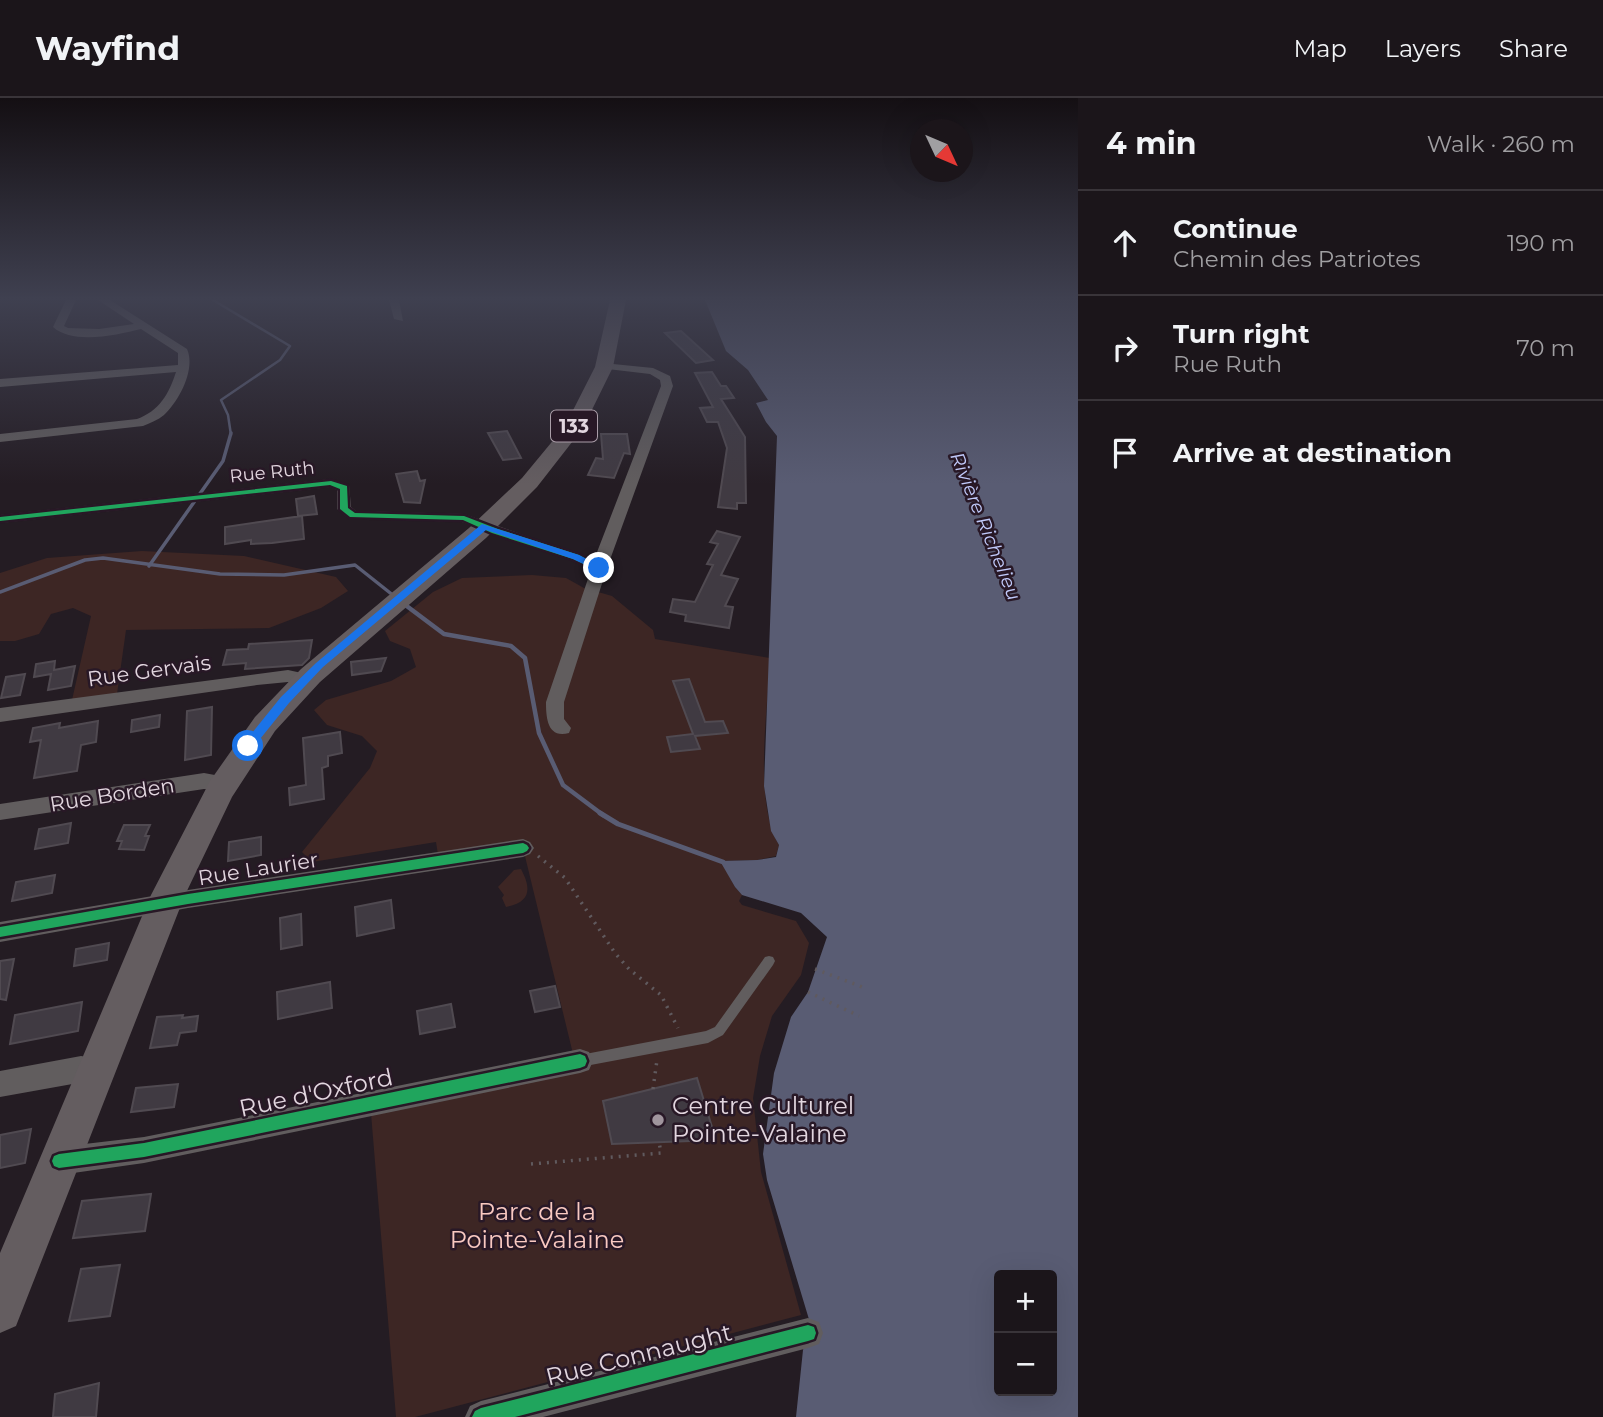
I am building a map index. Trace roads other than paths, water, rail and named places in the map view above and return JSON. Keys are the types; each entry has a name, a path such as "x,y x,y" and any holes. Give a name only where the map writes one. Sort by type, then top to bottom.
{"main road":[{"name":"133","path":"4,1292 164,904 199,826 224,783 260,730 305,679 337,649 485,526 520,491 569,434 593,394 604,362"}],"street":[{"path":"0,438 127,425 149,419 166,405 184,362"},
{"path":"562,728 555,721 555,702 599,568 667,382 653,370 603,366"},
{"path":"0,383 183,368"},
{"name":"Rue Ruth","path":"0,519 331,483 344,488 344,509 354,515 464,518 576,557 599,568"},
{"name":"Rue Gervais","path":"0,715 257,679 288,676 305,679"},
{"name":"Rue Borden","path":"0,812 204,781 224,783"},
{"name":"Rue Laurier","path":"0,932 523,848"},
{"name":"Rue d'Oxford","path":"59,1161 144,1150 580,1061"},
{"path":"0,1084 81,1068 97,1069"},
{"name":"Rue Connaught","path":"481,1417 808,1333"}],"lane":[{"path":"580,1061 684,1041 719,1031 769,961"}],"water":[{"name":"Rivière Richelieu","path":"738,362 1078,362 1078,1417 796,1417 803,1350 811,1326 767,1180 763,1154 774,1073 791,1017 808,992 827,937 801,913 742,895 720,861 776,857 779,845 771,831 764,786 777,436 756,403 768,400 748,370"}],"waterway":[{"path":"231,434 228,415 221,400 278,362"},
{"path":"150,564 223,461 231,434"},
{"path":"0,592 85,560 103,558 150,564"},
{"path":"150,564 220,574 284,575 355,565 394,596"},
{"path":"404,604 444,634 511,646 525,658 539,733 563,785 602,814"},
{"path":"602,814 618,824 723,862"}],"place":[{"name":"Centre Culturel Pointe-Valaine","path":"658,1120"}],"park label":[{"name":"Parc de la Pointe-Valaine","path":"537,1226"}]}
